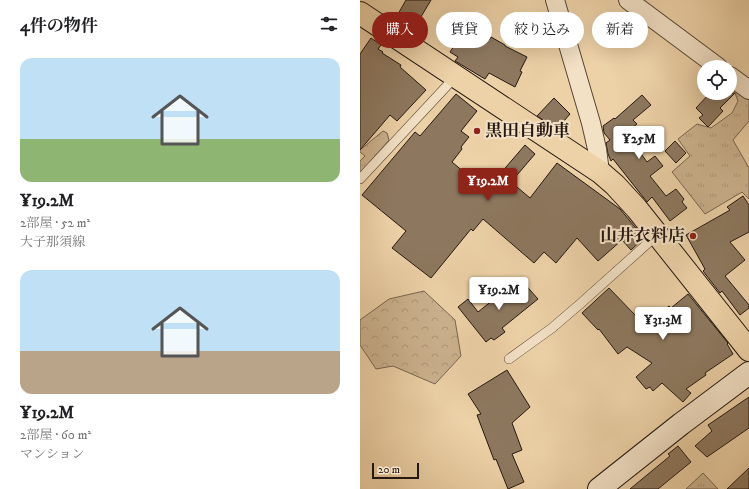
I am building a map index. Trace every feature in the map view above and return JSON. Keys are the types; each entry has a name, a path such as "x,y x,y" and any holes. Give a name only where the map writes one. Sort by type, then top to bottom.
{"main road":[{"path":"360,13 600,172 628,199 749,350"}],"street":[{"path":"555,0 591,123 598,150 600,172"},
{"path":"628,0 709,60"},
{"path":"737,81 749,90"},
{"path":"599,489 681,424 749,373"}],"lane":[{"path":"360,179 456,76"},
{"path":"509,359 552,328 657,235"}],"green space":[{"path":"737,92 739,92 749,100 749,121 733,140 749,168 749,199 742,192 705,214 672,172 690,156 678,139 697,124 711,128 732,113 738,101"},
{"path":"383,131 387,133 389,140 360,173 360,161 365,156 360,152 360,150"},
{"path":"424,291 455,320 461,356 435,384 393,366 376,369 360,345 360,320 389,299"},
{"path":"703,473 718,489 686,489"}],"building":[{"path":"406,0 431,0 424,12 399,12"},
{"path":"371,38 372,48 379,48 378,49 383,52 382,53 401,65 400,67 426,90 397,121 390,115 360,150 360,54"},
{"path":"492,38 500,42 500,48 509,48 527,57 520,71 522,72 515,87 489,73 485,79 455,61 458,57 450,52 453,48 492,48"},
{"path":"456,94 477,111 461,131 469,137 452,162 485,190 525,145 535,154 511,182 530,198 557,163 620,209 644,238 631,250 622,240 598,261 577,238 556,263 544,252 534,263 483,219 473,231 471,229 431,278 392,248 406,231 362,195 415,132 420,136"},
{"path":"642,95 651,105 633,120 637,124 626,133 647,162 655,156 663,166 650,176 666,196 676,189 684,199 682,202 687,208 670,221 652,197 647,202 613,159 611,161 608,154 606,143 610,140 604,133 603,126 614,118 615,119"},
{"path":"554,98 570,114 557,129 537,116"},
{"path":"703,100 728,100 720,108 723,111 708,127 699,118 703,115 696,108"},
{"path":"675,141 686,153 676,163 665,151"},
{"path":"743,196 749,205 749,232 730,242 745,260 725,276 749,305 749,308 740,315 722,291 720,293 703,271 705,269 686,235 730,210 727,207"},
{"path":"522,281 538,299 502,328 505,332 494,340 491,338 486,342 458,307 468,299 478,312 503,292 506,294"},
{"path":"609,288 636,316 639,311 652,320 669,306 671,308 688,294 728,343 727,344 733,354 705,373 706,375 686,389 691,393 683,402 662,383 653,391 650,387 646,389 636,377 652,363 627,347 618,354 599,329 598,330 582,313"},
{"path":"507,370 530,407 512,423 522,450 512,454 524,482 508,489 496,459 494,460 477,415 481,414 468,394"},
{"path":"749,397 749,428 707,457 695,446 712,431 708,425"},
{"path":"678,446 691,462 658,489 630,489 670,456 668,454"},
{"path":"749,468 749,489 727,489"}],"place":[{"name":"黒田自動車","path":"477,131"},
{"name":"山井衣料店","path":"693,236"}]}
